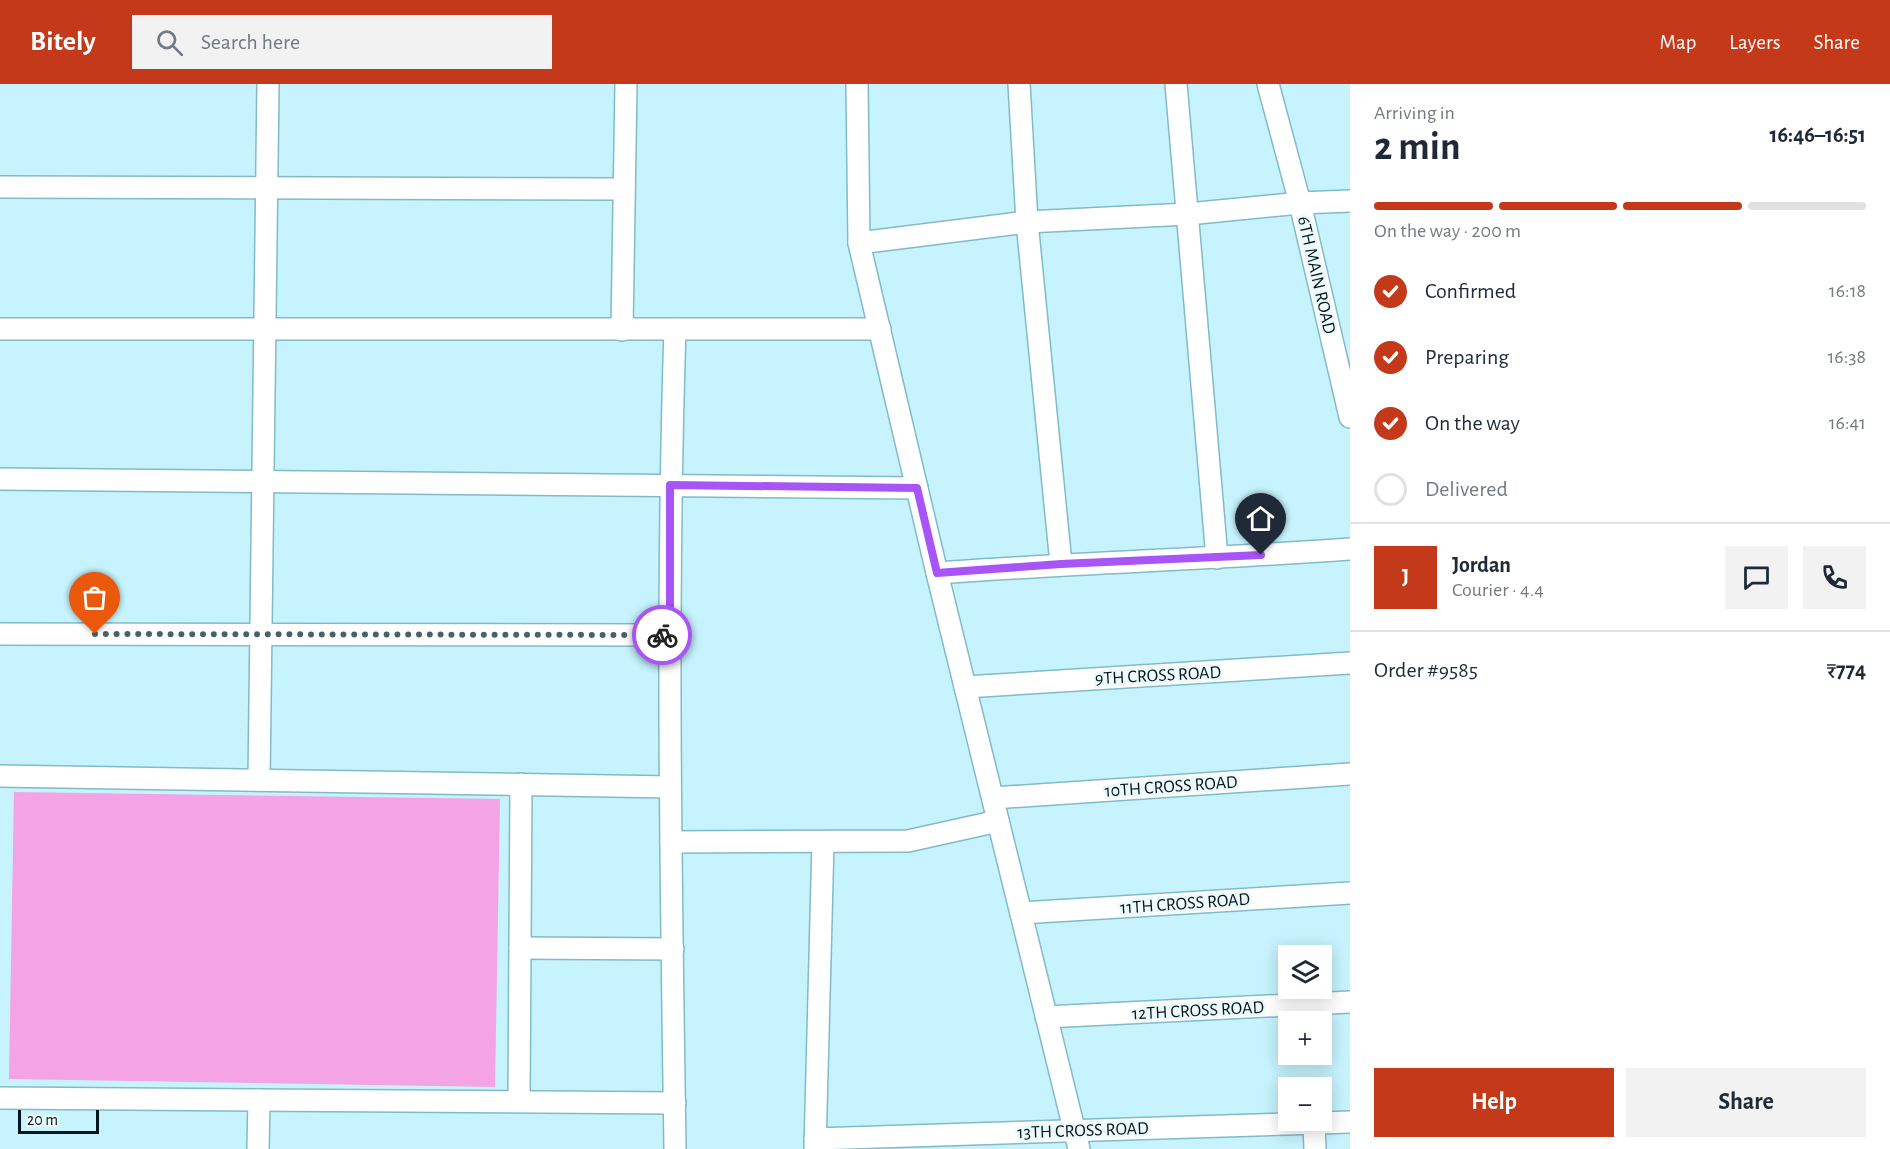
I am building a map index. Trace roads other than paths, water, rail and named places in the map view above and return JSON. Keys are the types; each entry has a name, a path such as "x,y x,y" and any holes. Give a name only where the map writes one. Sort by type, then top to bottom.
{"street":[{"path":"260,780 268,84"},
{"path":"622,330 626,84"},
{"path":"857,84 859,243 937,573 1076,1139"},
{"path":"1019,84 1026,222 1061,564"},
{"path":"1176,84 1217,558"},
{"name":"6TH MAIN ROAD","path":"1268,84 1347,392 1350,417"},
{"path":"0,187 624,189"},
{"path":"859,243 1026,222 1188,214 1300,203 1350,201"},
{"path":"0,329 880,329"},
{"path":"675,329 670,485 670,787 675,1149"},
{"path":"0,479 917,488"},
{"path":"937,573 1350,549"},
{"path":"0,634 670,635"},
{"name":"9TH CROSS ROAD","path":"965,687 1350,663"},
{"name":"10TH CROSS ROAD","path":"993,798 1350,774"},
{"path":"0,776 670,787"},
{"path":"519,1100 521,784"},
{"path":"671,842 908,841 998,820"},
{"path":"815,1144 823,842"},
{"name":"11TH CROSS ROAD","path":"1021,913 1350,893"},
{"path":"520,948 673,949"},
{"name":"12TH CROSS ROAD","path":"1046,1017 1350,1002"},
{"path":"0,1098 519,1100 675,1103"},
{"path":"258,1100 258,1149"},
{"name":"13TH CROSS ROAD","path":"1332,1123 1350,1122"},
{"name":"13TH CROSS ROAD","path":"815,1144 1076,1139 1278,1126"},
{"path":"1314,1131 1315,1149"}]}
